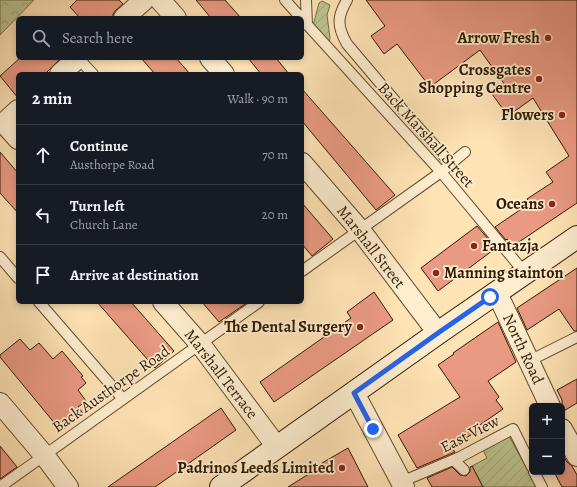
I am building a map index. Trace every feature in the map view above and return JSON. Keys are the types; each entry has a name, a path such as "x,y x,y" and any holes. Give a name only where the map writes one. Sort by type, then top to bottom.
{"street":[{"path":"126,16 144,0"},
{"path":"160,0 174,16"},
{"path":"62,72 76,60"},
{"path":"212,60 222,72"},
{"path":"11,117 16,133"},
{"name":"Marshall Street","path":"304,165 360,230 438,333"},
{"path":"221,487 438,333 577,237"},
{"name":"North Road","path":"497,293 549,403"},
{"name":"Marshall Terrace","path":"164,304 200,344 278,447"},
{"path":"354,393 402,484"},
{"path":"0,403 44,455 68,487"},
{"path":"565,434 577,456"}],"lane":[{"name":"Back Marshall Street","path":"285,0 299,16"},
{"path":"304,16 306,0"},
{"path":"347,0 340,12 341,34 347,44 451,164"},
{"name":"Back Marshall Street","path":"304,22 441,172 525,273"},
{"path":"80,60 91,72"},
{"path":"304,270 441,172 465,152"},
{"path":"0,257 16,276"},
{"path":"41,304 123,399"},
{"name":"Back Austhorpe Road","path":"0,487 256,304"},
{"path":"529,362 577,337"},
{"name":"East View","path":"402,484 453,460 512,429 529,461"},
{"path":"453,460 464,470"},
{"path":"536,475 542,487"}],"green space":[{"path":"0,0 34,0 18,16 16,16 16,19 0,35"},
{"path":"322,1 330,5 327,15 330,38 329,42 313,26 319,3"},
{"path":"509,436 529,475 537,487 483,487 472,466 487,458 483,450"}],"building":[{"path":"77,0 119,0 123,4 116,10 113,16 78,16 70,7"},
{"path":"196,0 225,0 239,16 209,16"},
{"name":"Crossgates Shopping Centre","path":"366,0 577,0 577,203 513,246 507,239 506,240 495,227 530,203 527,199 553,182 546,172 569,156 533,98 508,116 492,94 505,85 480,50 430,87 397,44 384,54 371,36 385,26"},
{"path":"18,60 59,60 47,72 16,72 16,96 0,76"},
{"path":"143,60 178,60 188,72 153,72"},
{"path":"250,60 278,60 287,72 259,72"},
{"path":"304,91 395,195 376,210 304,123"},
{"path":"0,152 16,171 16,211 0,193"},
{"path":"304,205 333,239 312,256 304,246"},
{"path":"477,226 496,248 438,291 421,268"},
{"path":"577,268 577,331 574,331 559,309 527,330 517,308"},
{"path":"374,292 393,320 274,402 260,382 351,318 347,312"},
{"path":"99,304 133,304 174,351 155,368"},
{"path":"204,304 245,304 219,322"},
{"path":"498,322 516,362 488,381 499,397 496,400 503,409 477,427 479,430 451,447 455,452 417,468 398,435 460,397 438,365"},
{"path":"20,339 30,350 39,343 53,359 62,351 83,376 81,377 86,383 78,390 86,401 78,407 83,413 61,431 0,357 0,355"},
{"path":"577,379 577,403 565,410 565,403 562,403 557,390"},
{"path":"221,408 236,430 155,487 108,487"},
{"path":"0,446 17,467 0,479"},
{"name":"Padrinos Leeds Limited","path":"348,448 368,487 288,487 323,465 322,463"},
{"path":"565,458 572,466 577,475 577,487 562,487 556,475 565,475"},
{"path":"472,466 483,487 432,487 427,478 452,467 460,475 466,476 470,472 470,467"}],"place":[{"name":"Arrow Fresh","path":"548,38"},
{"name":"Crossgates Shopping Centre","path":"539,79"},
{"name":"Flowers","path":"562,115"},
{"name":"Oceans","path":"552,204"},
{"name":"Fantazja","path":"474,246"},
{"name":"Manning stainton","path":"436,273"},
{"name":"The Dental Surgery","path":"360,327"},
{"name":"Padrinos Leeds Limited","path":"342,468"}],"route":[{"path":"373,429 354,393 490,297"}]}
